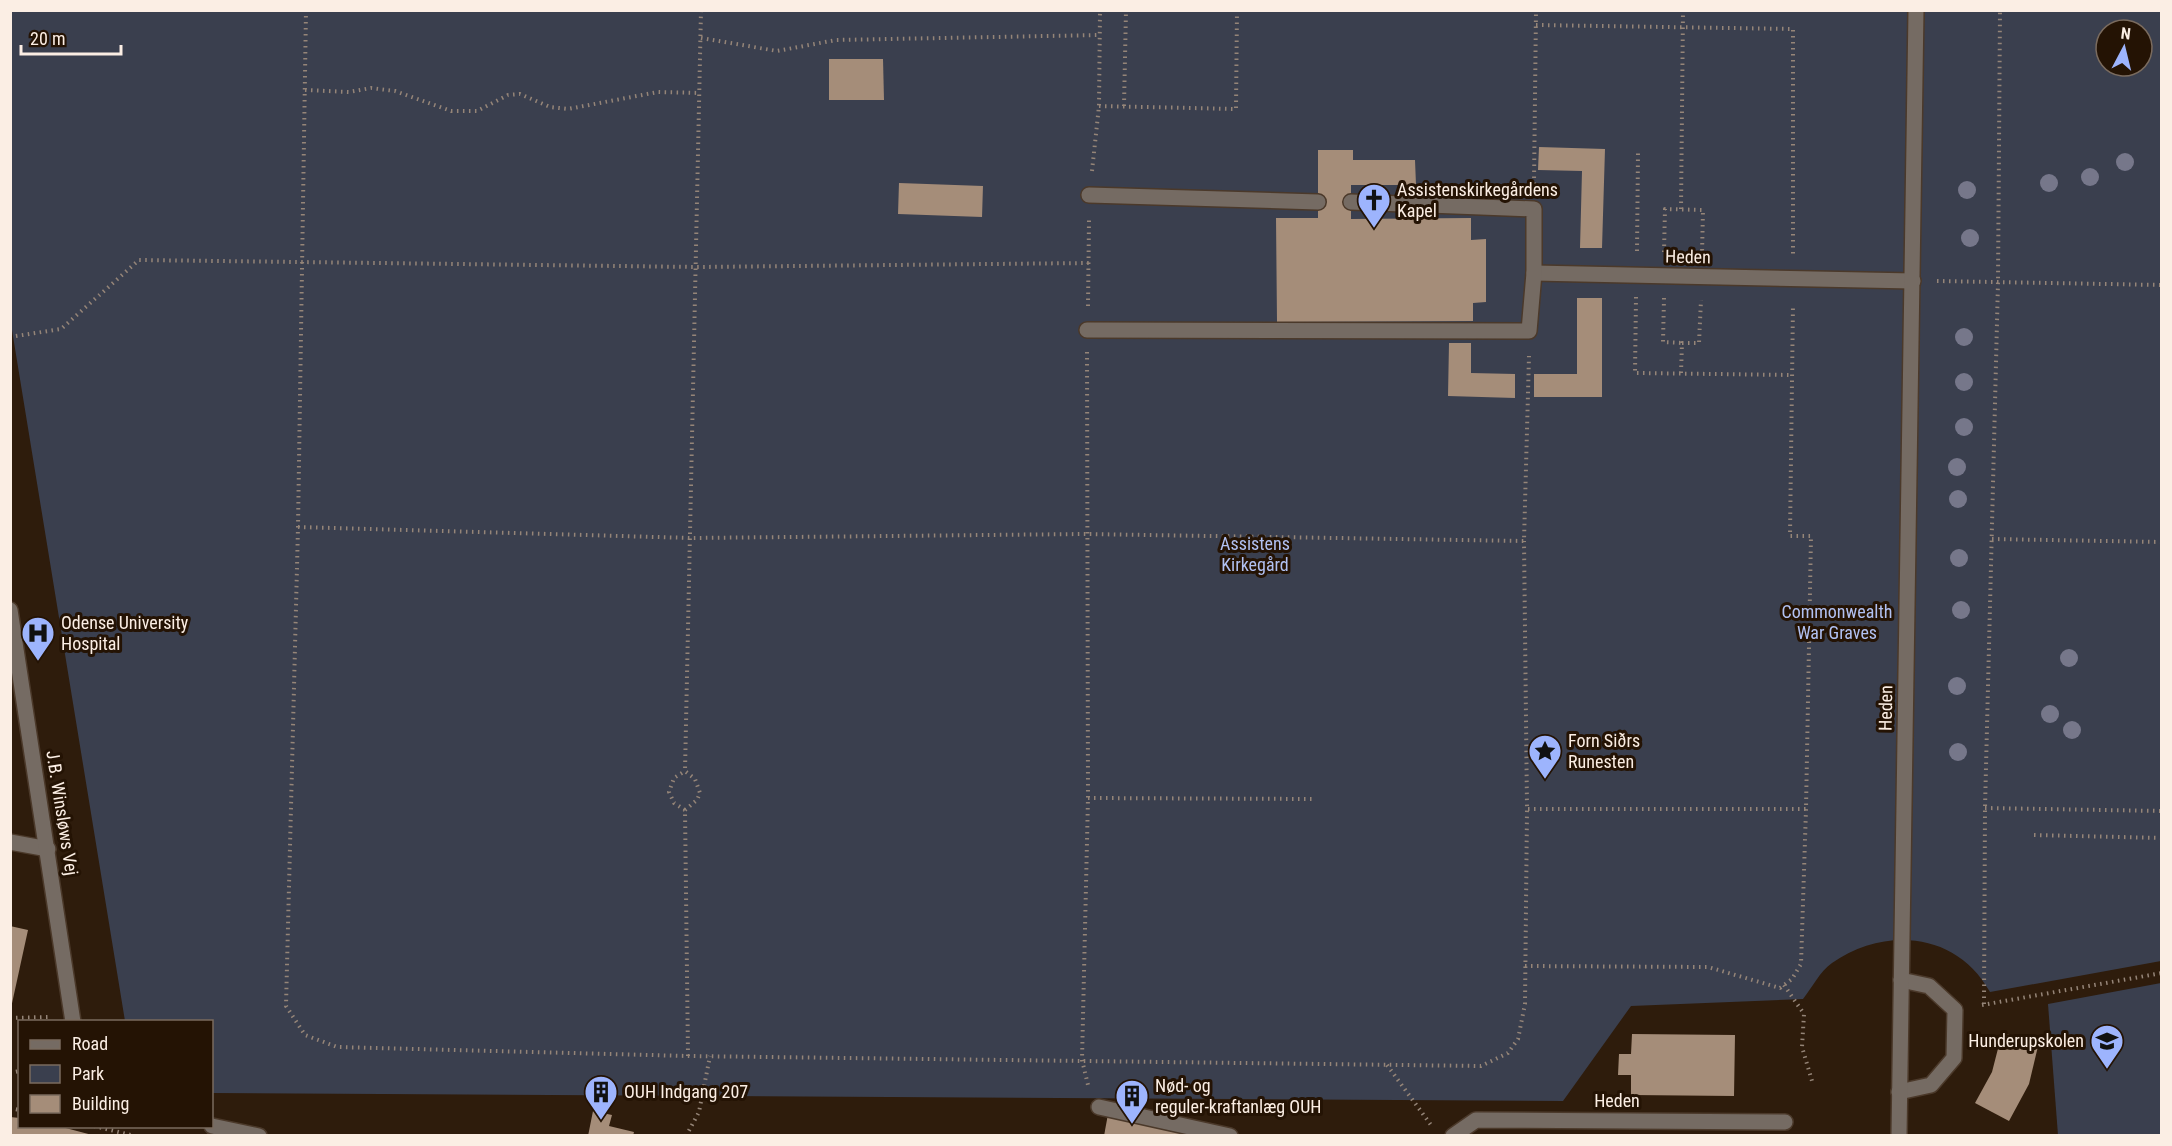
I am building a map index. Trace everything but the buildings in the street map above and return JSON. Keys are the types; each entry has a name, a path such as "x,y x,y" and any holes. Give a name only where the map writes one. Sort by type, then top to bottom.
{"street":[{"name":"Heden","path":"1899,1136 1916,10"},
{"path":"1089,195 1318,202"},
{"path":"1087,330 1529,331 1534,273 1533,209 1351,201"},
{"name":"Heden","path":"1534,273 1913,281"},
{"name":"J.B. Winsløws Vej","path":"10,610 73,1019"},
{"path":"10,842 48,849"},
{"path":"1899,1092 1931,1085 1954,1058 1955,1010 1929,986 1901,980"},
{"path":"1099,1107 1230,1136"},
{"name":"Heden","path":"1453,1136 1476,1120 1785,1122"},
{"path":"213,1126 259,1136"}],"path":[{"path":"306,10 298,527 286,1006 305,1035 337,1047 688,1056 1481,1066 1508,1053 1518,1039 1525,1004 1527,809 1524,542 1529,331"},
{"path":"685,771 702,10"},
{"path":"1099,1107 1088,1087 1083,1060 1088,798 1085,534 1089,195 1099,106 1100,10"},
{"path":"1124,106 1126,10"},
{"path":"1099,106 1236,109 1237,10"},
{"path":"1533,209 1536,10"},
{"path":"1681,209 1683,10"},
{"path":"1984,1004 1985,808 1998,282 2000,10"},
{"path":"1526,966 1708,967 1756,983 1780,988 1792,979 1801,964 1811,536 1790,537 1793,278 1792,29 1536,25"},
{"path":"701,39 777,51 836,40 1100,35"},
{"path":"304,90 349,92 371,88 395,91 451,111 477,111 508,95 519,94 550,106 568,109 658,92 700,93"},
{"path":"1638,152 1635,374 1792,375"},
{"path":"10,337 62,329 139,260 302,264 697,267 1089,263"},
{"path":"1913,281 2162,285"},
{"path":"298,527 692,538 1085,534 1524,542"},
{"path":"1992,539 2162,542"},
{"path":"685,771 694,779 700,793 697,800 685,810"},
{"path":"685,771 674,778 669,792 674,803 685,810"},
{"path":"1088,798 1314,798"},
{"path":"1985,808 2162,811"},
{"path":"1527,809 1806,809"},
{"path":"685,810 688,1056"},
{"path":"2034,835 2162,838"},
{"path":"1955,1010 2162,972"},
{"path":"1784,985 1804,1014 1802,1047 1812,1081"},
{"path":"10,1018 73,1019"},
{"path":"686,1136 699,1112 710,1056"},
{"path":"1387,1065 1432,1127"},
{"path":"102,1128 135,1136"}],"green space":[{"name":"Assistens Kirkegård","path":"10,11 2161,11 2161,961 1990,992 1976,972 1959,957 1939,947 1919,941 1897,940 1874,943 1853,951 1828,966 1803,999 1631,1006 1563,1101 213,1093 213,1020 125,1020 11,324"},
{"name":"Hunderupskolen","path":"2161,983 2161,1135 2058,1135 2048,1004"}],"place":[{"name":"Assistenskirkegårdens Kapel","path":"1374,229"},
{"name":"Odense University Hospital","path":"38,662"},
{"name":"Forn Siðrs Runesten","path":"1545,780"},
{"name":"Hunderupskolen","path":"2107,1070"},
{"name":"OUH Indgang 207","path":"601,1121"},
{"name":"Nød- og reguler-kraftanlæg OUH","path":"1132,1125"}],"park label":[{"name":"Commonwealth War Graves","path":"1837,622"}]}
